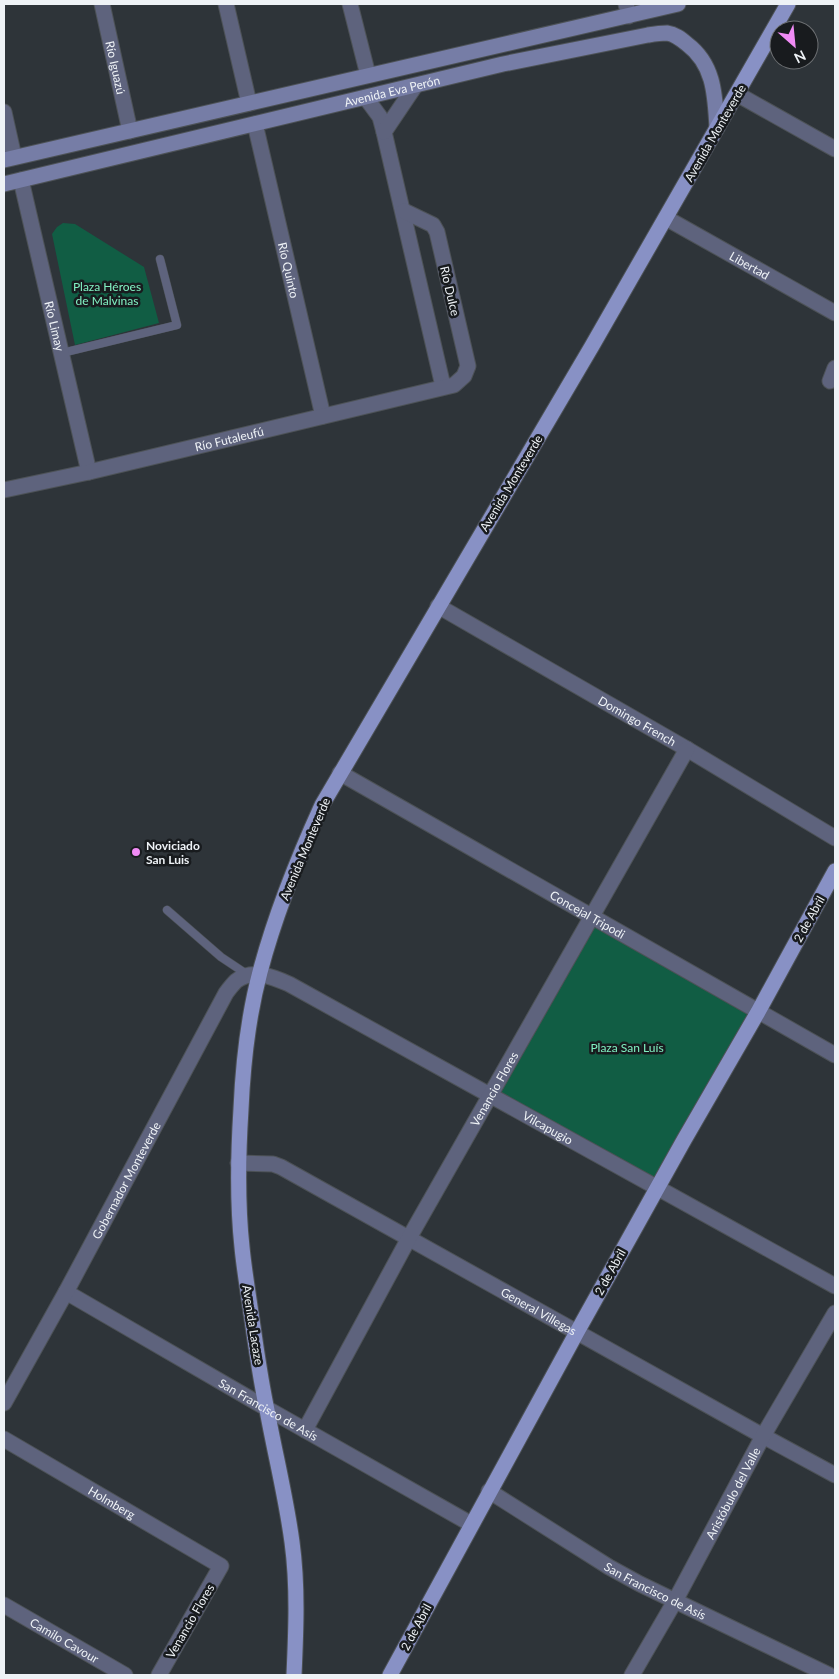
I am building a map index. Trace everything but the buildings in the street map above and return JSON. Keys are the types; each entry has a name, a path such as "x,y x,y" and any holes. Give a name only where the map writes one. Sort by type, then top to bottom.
{"main road":[{"name":"Avenida Eva Perón","path":"9,158 500,45 627,10 678,4"},
{"name":"Avenida Monteverde","path":"254,975 300,854 322,805 666,218 788,4"},
{"name":"Avenida Eva Perón","path":"4,184 504,64 648,34 667,33 679,38 694,49 707,66 714,87 718,128"},
{"path":"500,45 504,64"},
{"path":"309,88 315,109"},
{"path":"191,117 198,138"},
{"path":"74,143 80,166"},
{"name":"2 de Abril","path":"390,1675 577,1332 758,1012 835,871"},
{"name":"Avenida Lacaze","path":"254,975 243,1068 238,1201 242,1249 266,1408 287,1505 292,1543 296,1582 294,1675"}],"street":[{"name":"Río Iguazú","path":"102,4 130,131"},
{"path":"226,4 249,103"},
{"path":"350,4 368,75"},
{"path":"384,132 415,86"},
{"path":"737,94 835,149"},
{"path":"366,98 380,117 448,386"},
{"path":"4,112 9,158"},
{"name":"Río Quinto","path":"255,124 323,416"},
{"name":"Río Limay","path":"21,180 89,472"},
{"name":"Río Dulce","path":"404,210 433,225 437,232 468,366 464,376 448,386"},
{"name":"Libertad","path":"666,218 835,313"},
{"name":"Río Futaleufú","path":"4,490 89,472 448,386"},
{"name":"Domingo French","path":"438,606 687,749 835,838"},
{"name":"Venancio Flores","path":"305,1430 409,1238 687,749"},
{"name":"Concejal Tripodi","path":"340,773 835,1055"},
{"name":"Vilcapugio","path":"254,975 276,978 289,984 835,1286"},
{"name":"Gobernador Monteverde","path":"4,1403 66,1292 226,993 236,981 254,975"},
{"name":"General Villegas","path":"238,1163 273,1164 281,1167 835,1475"},
{"name":"San Francisco de Asís","path":"66,1292 471,1524"},
{"name":"Aristóbulo del Valle","path":"632,1675 675,1601 763,1436 835,1313"},
{"name":"Holmberg","path":"4,1439 221,1566"},
{"name":"San Francisco de Asís","path":"489,1491 609,1567 829,1675"},
{"name":"Venancio Flores","path":"159,1675 221,1566"},
{"name":"Camilo Cavour","path":"4,1605 125,1675"}],"lane":[{"path":"62,353 177,325 160,259"},
{"path":"167,910 221,956 254,975"}],"green space":[{"name":"Plaza Héroes de Malvinas","path":"63,223 75,224 144,267 159,323 75,345 52,234"},
{"name":"Plaza San Luís","path":"592,916 758,1012 657,1188 490,1096"}],"place":[{"name":"Noviciado San Luis","path":"136,852"}]}
